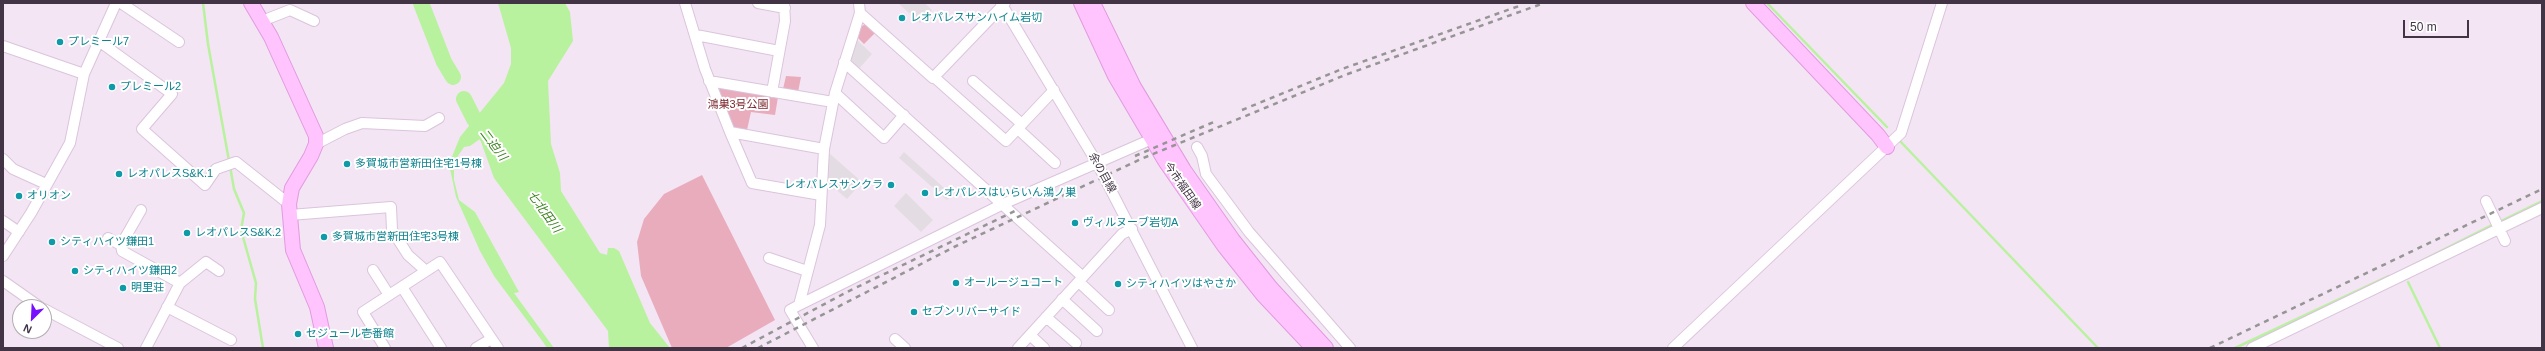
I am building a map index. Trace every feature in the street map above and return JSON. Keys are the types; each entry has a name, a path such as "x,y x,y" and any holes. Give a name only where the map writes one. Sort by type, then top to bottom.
{"main road":[{"path":"251,3 262,21 313,124 316,144 298,175 289,210 293,250 318,307 326,348"},
{"name":"今市福田線","path":"1081,3 1115,76 1165,161 1224,246 1263,295 1313,348"},
{"name":"今市福田線","path":"1093,3 1137,93 1181,166 1232,240 1271,288 1326,348"},
{"path":"1753,3 1878,134 1887,147"}],"street":[{"path":"3,256 19,232 70,143 84,74 100,42 116,3"},
{"path":"121,3 179,42"},
{"path":"685,3 709,81 752,183 821,195"},
{"path":"758,3 784,6 785,21 772,92"},
{"path":"1673,348 1887,147 1905,125 1912,90 1942,3"},
{"path":"934,77 1003,4"},
{"name":"余の目線","path":"1003,4 1097,163 1128,231 1192,348"},
{"path":"799,305 820,224 824,149 834,98 860,8 1006,141 1054,90"},
{"path":"262,21 290,10 314,21"},
{"path":"696,35 779,51"},
{"path":"100,42 172,94 142,129 205,185 216,169 236,162 289,210 391,207 392,230 408,255 426,271"},
{"path":"3,46 84,74"},
{"path":"844,62 1003,204 1081,279 1109,310"},
{"path":"709,81 772,92 834,98 884,138 904,115"},
{"path":"973,81 1056,163"},
{"path":"316,144 345,129 362,123 425,126 439,118"},
{"path":"730,132 824,149"},
{"path":"816,347 790,310 1003,204 1152,139"},
{"path":"1196,147 1202,156 1206,174 1249,232 1350,348"},
{"path":"3,160 13,169 46,184"},
{"path":"2486,202 2505,241"},
{"path":"2252,348 2497,225 2542,208"},
{"path":"141,210 121,245 122,251 180,282"},
{"path":"3,222 19,232"},
{"path":"1018,348 1062,299 1128,231"},
{"path":"108,238 121,245"},
{"path":"769,258 807,271"},
{"path":"146,348 180,282 206,262 219,271"},
{"path":"385,348 363,312 440,262 498,348"},
{"path":"373,270 389,295"},
{"path":"3,282 28,299"},
{"path":"402,287 441,348"},
{"path":"1062,299 1097,331"},
{"path":"167,307 231,340"},
{"path":"52,313 118,348"},
{"path":"1046,317 1076,343"},
{"path":"1030,335 1044,348"},
{"path":"476,348 491,339"},
{"path":"895,339 905,348"}],"green space":[{"path":"865,24 875,33 864,44 858,38 861,27"},
{"path":"786,76 801,77 798,92 783,89"},
{"name":"鴻巣3号公園","path":"721,87 778,97 775,115 751,112 747,130 736,128 730,124 718,92"},
{"path":"702,175 775,320 726,348 672,348 641,276 637,242 644,219 664,194"}],"shaded area":[{"path":"898,3 925,3 932,10 920,23"},
{"path":"856,39 872,54 857,71 848,62"},
{"path":"904,152 952,195 947,200 899,158"},
{"path":"829,153 862,182 847,199 826,181"},
{"path":"906,193 933,220 921,232 894,206"}],"water":[{"name":"七北田川","path":"498,3 565,3 570,12 573,41 548,81 551,144 560,173 561,191 600,253 607,255 608,248 614,248 619,251 650,323 670,348 609,348 608,331 494,178 480,139 470,146 464,147 454,162 454,180 459,200 475,212 519,292 514,293 554,348 547,348 494,276 480,251 456,197 449,164 460,137 504,83 511,64 511,48"}],"waterway":[{"path":"203,3 208,44 229,161"},
{"name":"二迫川","path":"421,3 444,62 453,77"},
{"path":"1767,3 1887,127"},
{"name":"二迫川","path":"464,99 474,119 487,136"},
{"path":"1899,140 2098,348"},
{"path":"230,166 234,189 244,213 241,230 256,283 255,299 263,348"},
{"path":"2499,222 2542,201"},
{"path":"2413,265 2494,224"},
{"path":"2235,348 2389,276"},
{"path":"2408,282 2440,348"}],"railway":[{"path":"758,348 954,247 1141,159 1345,75 1544,3"},
{"path":"1242,110 1342,69 1519,6"},
{"path":"1135,156 1216,121"},
{"path":"2210,348 2542,189"},
{"path":"742,348 847,292 1017,210"}],"place":[{"name":"レオパレスサンハイム岩切","path":"902,18"},
{"name":"プレミール7","path":"60,42"},
{"name":"プレミール2","path":"112,87"},
{"name":"多賀城市営新田住宅1号棟","path":"347,164"},
{"name":"レオパレスS&K.1","path":"119,174"},
{"name":"レオパレスサンクラ","path":"891,185"},
{"name":"レオパレスはいらいん鴻ノ巣","path":"925,193"},
{"name":"オリオン","path":"19,196"},
{"name":"ヴィルヌーブ岩切A","path":"1075,223"},
{"name":"レオパレスS&K.2","path":"187,233"},
{"name":"多賀城市営新田住宅3号棟","path":"324,237"},
{"name":"シティハイツ鎌田1","path":"52,242"},
{"name":"シティハイツ鎌田2","path":"75,271"},
{"name":"オールージュコート","path":"956,283"},
{"name":"シティハイツはやさか","path":"1118,284"},
{"name":"明里荘","path":"123,288"},
{"name":"セブンリバーサイド","path":"914,312"},
{"name":"セジュール壱番館","path":"298,334"}]}
